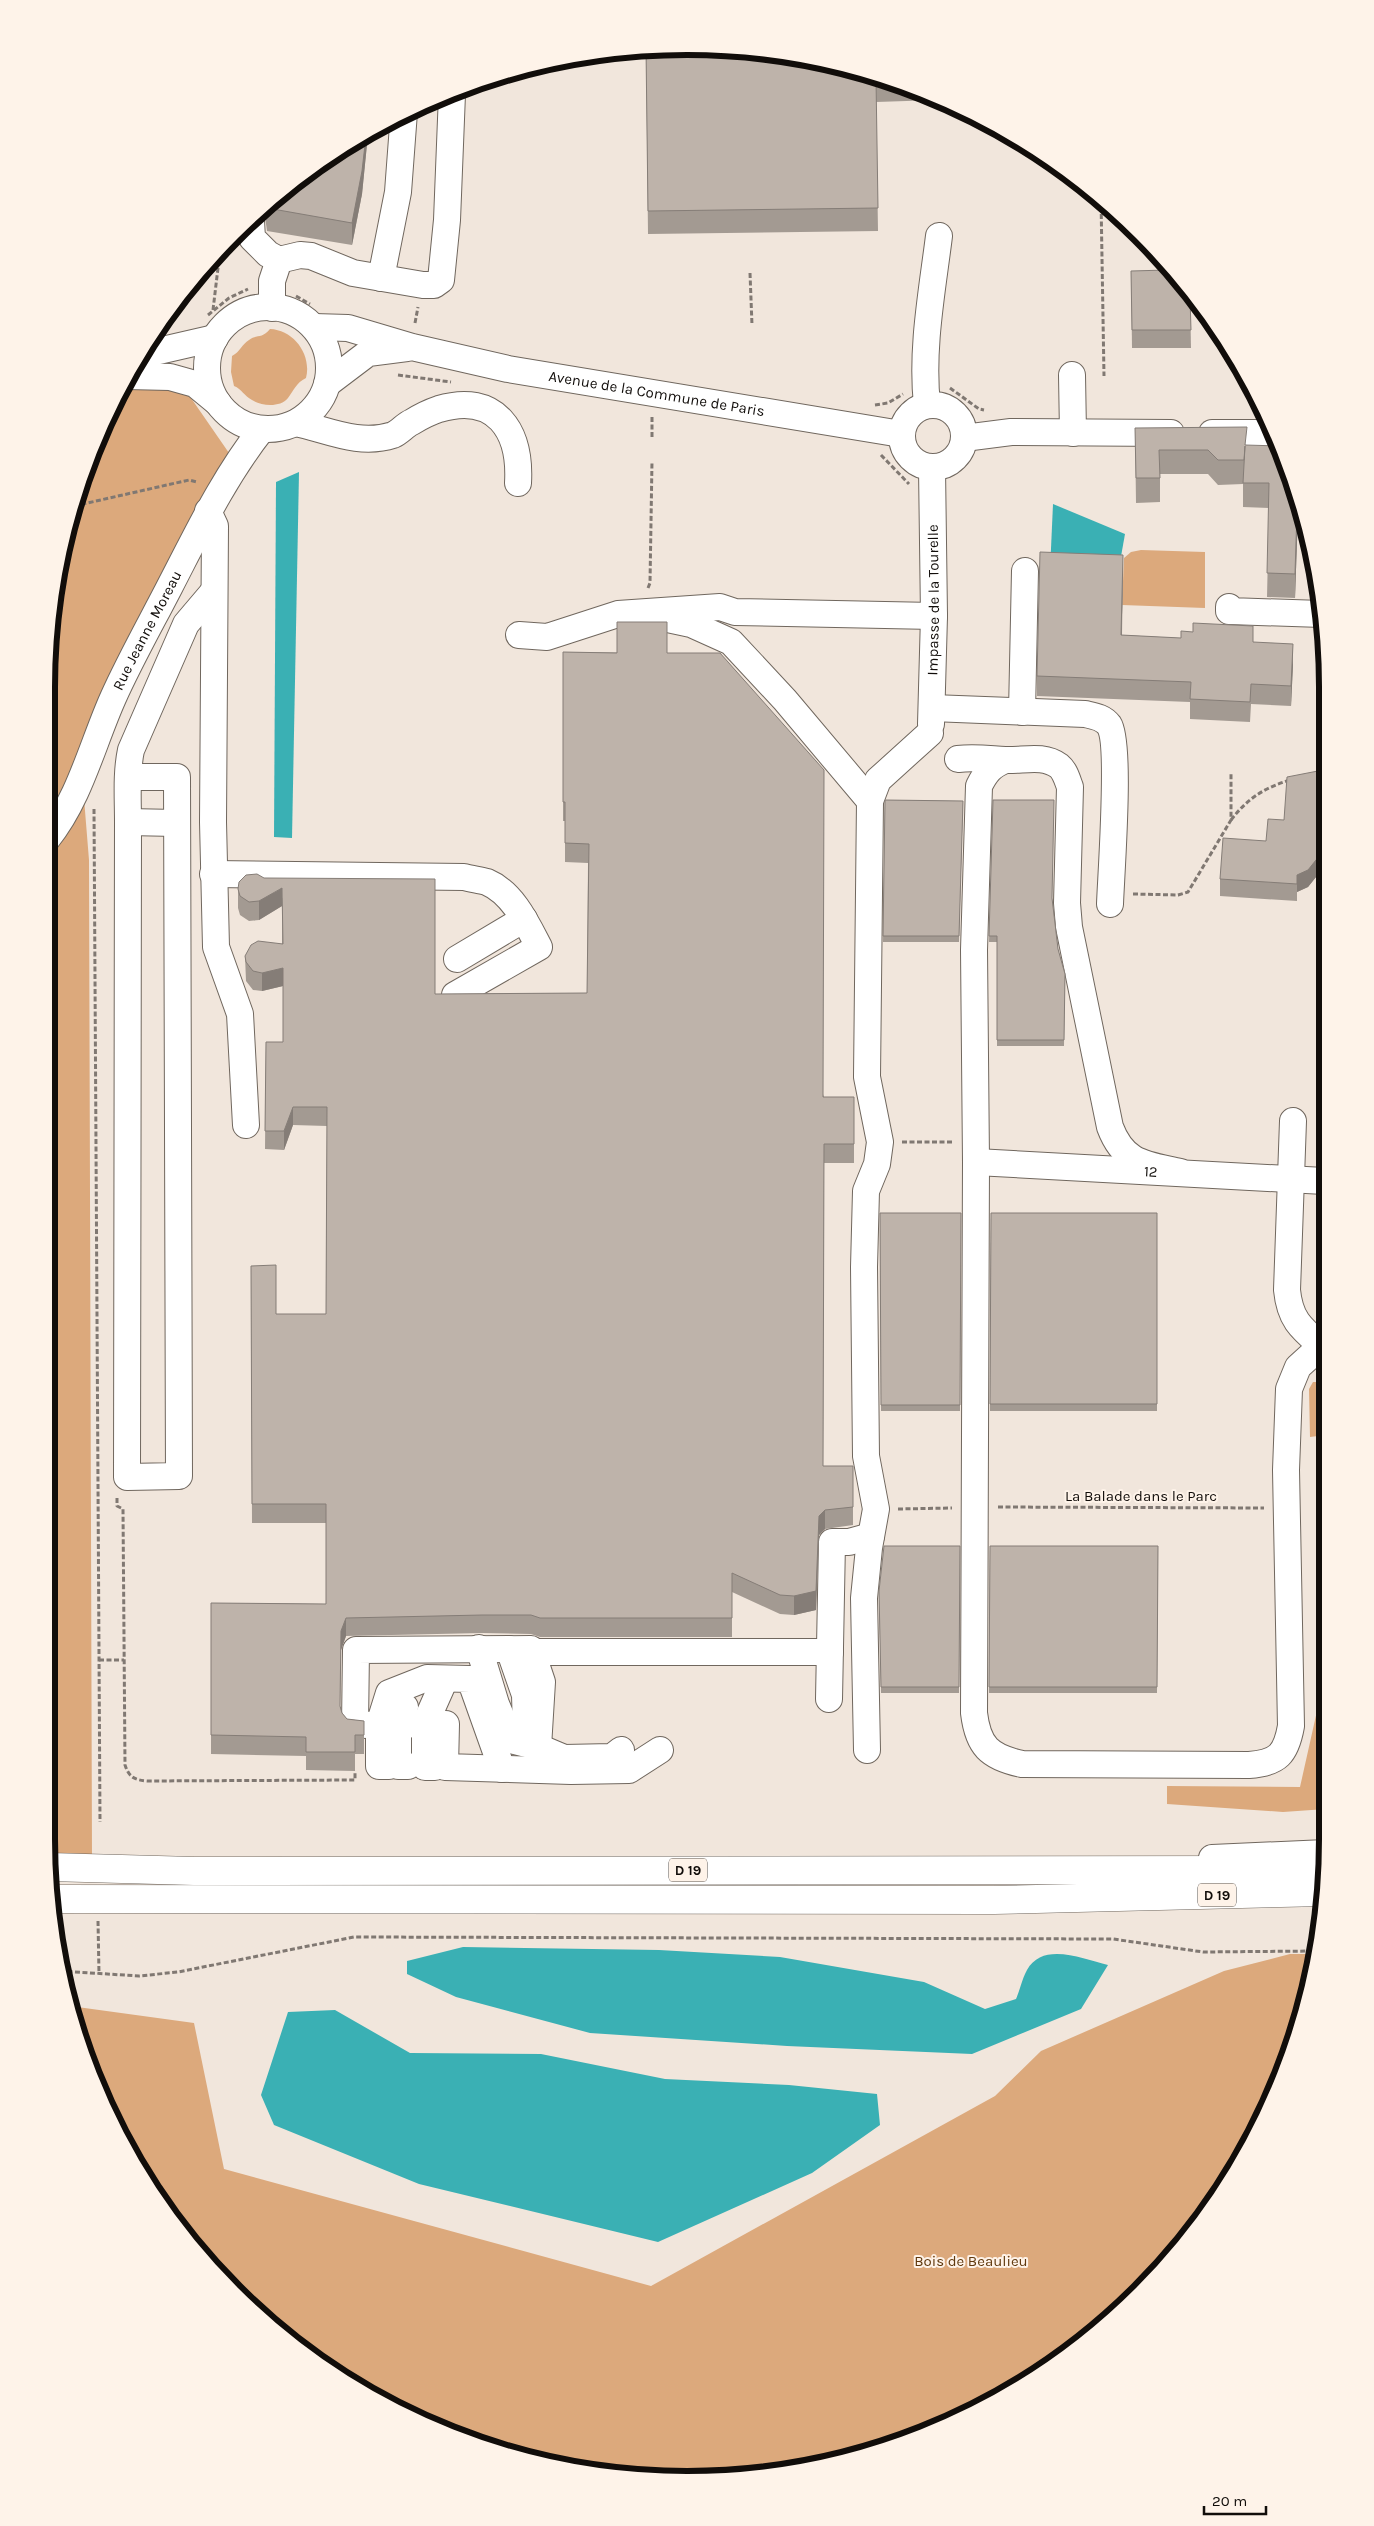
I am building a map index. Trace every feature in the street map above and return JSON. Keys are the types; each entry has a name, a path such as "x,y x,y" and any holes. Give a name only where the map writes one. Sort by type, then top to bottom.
{"main road":[{"name":"D 19","path":"56,1867 194,1871 1318,1870"},
{"name":"D 19","path":"58,1899 994,1900 1317,1892"}],"street":[{"path":"252,229 252,238 268,254 279,260 300,255 311,256 353,273 423,285 434,285 441,280 447,211 452,101"},
{"path":"381,278 398,192 403,122"},
{"path":"926,396 954,413 962,424 964,438 961,450 954,459 944,466 932,468 920,465 910,458 903,446 901,434 909,415 926,396 927,326 940,236"},
{"path":"153,350 227,323 243,313 262,308 272,299 274,271 279,260"},
{"path":"137,376 170,378 194,384 218,403 230,416 245,425 262,429 280,428 296,423 316,406 327,384 330,369 328,354 315,318 298,315 281,308 272,299"},
{"name":"Avenue de la Commune de Paris","path":"315,318 348,328 417,332 508,369 901,434"},
{"path":"209,329 208,371 210,388 218,403"},
{"name":"Avenue de la Commune de Paris","path":"327,384 368,353 417,332"},
{"path":"1072,376 1074,433"},
{"path":"296,423 320,428 335,435 355,438 372,437 394,434 412,422 438,409 460,405 481,408 501,418 514,439 519,465 518,483"},
{"name":"Rue Jeanne Moreau","path":"55,830 94,751 113,699 208,511 241,456 262,429"},
{"path":"964,438 1011,432 1266,433"},
{"name":"Impasse de la Tourelle","path":"931,720 934,616 932,468"},
{"path":"208,511 214,526 213,874 216,947 240,1014 246,1125"},
{"path":"1022,712 1018,642 1025,571"},
{"path":"128,777 177,777 179,1476 127,1477 128,777 131,750 186,624 214,591"},
{"path":"519,635 547,637 644,605 682,609 720,608 735,612 934,616"},
{"path":"644,605 731,642 785,700 870,801"},
{"path":"1229,607 1229,611 1315,614"},
{"path":"867,1750 864,1598 876,1509 866,1456 864,1376 866,1191 877,1164 880,1142 867,1076 870,801 878,780 931,720 1022,712 1085,714 1100,717 1109,725 1114,751 1110,899"},
{"path":"931,720 939,746 948,754 958,759 971,772 976,784 978,800"},
{"path":"958,759 977,756 1005,760 1040,759 1059,766 1066,775 1070,787 1067,903 1069,927 1110,1126 1119,1148 1137,1162 1180,1172"},
{"path":"1005,760 993,765 986,772 979,786 974,950 976,1162 974,1713 976,1728 986,1749 1005,1761 1022,1764 1249,1765 1262,1764 1274,1759 1284,1751 1291,1726 1286,1470 1289,1389 1298,1367 1309,1357 1319,1353"},
{"path":"128,822 176,822"},
{"path":"213,874 464,877 488,883 503,892 524,919 539,947 455,995"},
{"path":"457,959 524,919"},
{"path":"1293,1120 1290,1180 1289,1308 1299,1326 1319,1344"},
{"name":"12","path":"976,1162 1180,1172 1290,1180 1319,1180"},
{"path":"830,1699 832,1542 849,1542 871,1536"},
{"path":"406,1767 405,1724 356,1650 505,1649 830,1652"},
{"path":"505,1649 542,1682 527,1744"},
{"path":"505,1649 527,1744"},
{"path":"406,1767 405,1724 389,1693 429,1681 470,1679 502,1769"},
{"path":"429,1681 405,1724 366,1758 372,1766 629,1770 660,1750"},
{"path":"527,1744 564,1758 612,1757 621,1750"},
{"path":"946,1871 1319,1853"}],"path":[{"path":"1101,210 1104,376"},
{"path":"209,329 219,263"},
{"path":"750,273 752,325"},
{"path":"213,310 229,298 247,289 272,299 283,290 315,318"},
{"path":"417,332 418,308"},
{"path":"406,320 417,332"},
{"path":"393,374 460,383"},
{"path":"867,406 888,403 912,387 926,396 949,388 979,409 986,411"},
{"path":"652,410 652,437"},
{"path":"872,453 881,455 913,489 914,503 932,502"},
{"path":"644,605 650,583 652,461"},
{"path":"83,504 189,480 198,482"},
{"path":"1230,820 1231,772"},
{"path":"1110,899 1178,895 1188,892 1230,820 1243,804 1268,787 1295,779"},
{"path":"94,802 100,1822"},
{"path":"127,1477 117,1486 117,1506 123,1509 125,1765 128,1773 136,1780 355,1780 406,1767"},
{"name":"La Balade dans le Parc","path":"876,1509 974,1507 1265,1508 1265,1499"},
{"path":"99,1660 124,1660"},
{"path":"98,1920 99,1974"},
{"path":"69,1972 139,1976 178,1972 354,1937 1113,1939 1203,1952 1309,1950"}],"green space":[{"path":"270,329 279,330 294,339 304,353 307,369 306,378 297,384 285,401 275,405 265,405 249,398 234,386 231,372 232,356 252,338 264,334"},
{"path":"135,381 182,385 229,453 209,499 80,749 89,860 92,1861 55,1859 56,646 67,564 77,523 103,445 120,407"},
{"path":"1141,550 1205,552 1205,608 1122,605 1124,558 1131,552"},
{"path":"1313,1382 1319,1382 1319,1432 1318,1436 1310,1437 1309,1389"},
{"path":"1317,1711 1319,1712 1319,1809 1283,1812 1167,1804 1167,1786 1300,1787"},
{"name":"Bois de Beaulieu","path":"1290,1954 1308,1954 1297,2003 1285,2042 1271,2081 1254,2119 1212,2190 1188,2224 1134,2286 1072,2340 1003,2386 967,2406 929,2423 851,2449 769,2466 728,2470 646,2470 605,2466 523,2449 445,2423 407,2406 336,2364 302,2340 240,2286 212,2256 162,2190 120,2119 103,2081 78,2007 194,2023 224,2169 651,2286 995,2096 1041,2051 1224,1971"}],"water":[{"path":"299,472 292,838 274,837 276,482"},
{"path":"1053,504 1125,534 1120,562 1050,571"},
{"path":"463,1947 659,1950 780,1957 924,1982 985,2009 1016,1999 1027,1970 1034,1961 1043,1956 1064,1954 1108,1965 1081,2009 972,2054 787,2046 590,2033 456,1997 407,1974 407,1961"},
{"path":"335,2010 410,2053 541,2054 665,2079 789,2085 877,2094 880,2125 812,2173 658,2242 419,2184 274,2125 261,2095 288,2012"}],"building":[{"path":"646,56 728,56 769,60 810,67 876,85 878,208 648,211"},
{"path":"365,144 362,171 352,223 274,209 302,186"},
{"path":"1162,270 1190,305 1191,330 1132,330 1131,271"},
{"path":"1247,427 1245,445 1271,446 1297,522 1295,574 1267,573 1269,483 1243,483 1245,446 1244,460 1218,460 1208,450 1159,450 1160,478 1136,478 1135,428"},
{"path":"1040,552 1123,555 1121,635 1181,638 1181,631 1193,632 1193,623 1253,626 1253,642 1293,644 1291,686 1251,684 1250,702 1190,699 1191,682 1037,676"},
{"path":"617,622 667,622 667,653 720,653 824,770 823,1097 854,1097 854,1144 824,1144 823,1466 853,1466 853,1507 825,1510 819,1516 816,1591 794,1596 780,1595 732,1573 732,1618 540,1618 531,1615 482,1615 346,1618 341,1631 340,1706 342,1713 347,1719 364,1721 364,1735 355,1735 355,1752 306,1752 306,1737 211,1735 211,1603 326,1604 326,1504 252,1504 251,1266 276,1265 276,1314 326,1314 327,1107 293,1107 284,1131 265,1131 266,1042 283,1042 283,968 262,973 253,971 246,962 245,956 251,945 258,941 283,944 282,888 259,901 249,902 240,896 239,882 246,875 257,874 264,878 435,879 435,994 587,993 589,844 565,843 565,802 563,802 563,652 617,653"},
{"path":"1319,771 1319,856 1308,870 1297,875 1297,884 1220,879 1223,838 1266,841 1268,819 1284,820 1287,777"},
{"path":"885,800 963,801 959,936 883,936"},
{"path":"993,800 1054,800 1052,898 1058,949 1065,974 1064,1040 997,1040 997,936 989,936"},
{"path":"880,1213 961,1213 960,1405 881,1405"},
{"path":"991,1213 1157,1213 1157,1404 990,1404"},
{"path":"884,1546 960,1546 959,1687 881,1687 879,1591"},
{"path":"990,1546 1158,1546 1157,1687 989,1687"}]}
